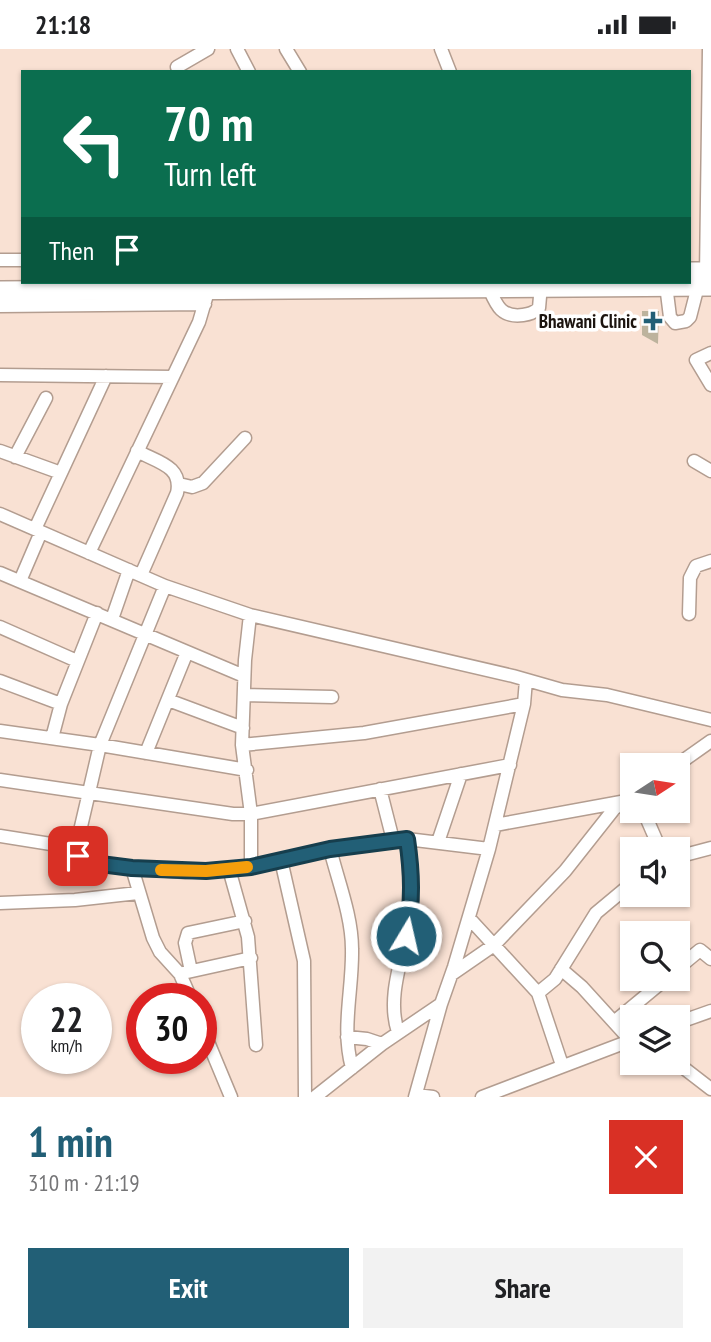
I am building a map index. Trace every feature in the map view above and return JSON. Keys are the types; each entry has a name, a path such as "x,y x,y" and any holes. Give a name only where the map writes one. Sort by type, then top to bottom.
{"highway":[{"path":"0,278 21,278"},
{"path":"0,291 207,296 488,286 671,284"}],"street":[{"path":"177,67 208,49"},
{"path":"237,49 248,70"},
{"path":"286,49 299,70"},
{"path":"441,49 449,70"},
{"path":"666,285 670,317 675,323 686,321 690,317 703,278 709,167 709,49"},
{"path":"0,260 21,260"},
{"path":"488,286 498,309 503,313 517,315 535,312 539,308 541,285"},
{"path":"0,306 207,296 199,323 89,553"},
{"path":"711,353 696,360 711,385"},
{"path":"0,375 173,377"},
{"path":"20,581 61,473 106,376"},
{"path":"15,457 46,398"},
{"path":"179,484 192,487 203,483 246,438"},
{"path":"0,451 61,473"},
{"path":"112,619 179,484 175,471 137,451"},
{"path":"694,461 711,471"},
{"path":"0,514 165,586 250,615 562,690 607,695 711,720"},
{"path":"689,614 690,578 696,566 711,561"},
{"path":"0,573 244,676"},
{"path":"165,586 100,745 76,848 78,856 85,862 186,872 251,867 330,849 393,840 407,839 489,849"},
{"path":"52,738 61,704 97,613"},
{"path":"250,615 244,676 242,745 251,814 251,867"},
{"path":"0,627 77,661"},
{"path":"146,753 187,652"},
{"path":"433,1097 416,1096 441,1004 489,849 524,704 526,680"},
{"path":"0,681 61,704"},
{"path":"244,695 332,697"},
{"path":"168,700 243,728"},
{"path":"242,745 364,733 524,704"},
{"path":"0,731 247,770"},
{"path":"690,756 711,741"},
{"path":"0,780 88,795 251,814 510,765"},
{"path":"438,842 461,774"},
{"path":"380,789 393,840"},
{"path":"495,825 620,801"},
{"path":"451,974 494,945 565,871 620,805"},
{"path":"0,836 76,848"},
{"path":"398,1033 393,1004 412,896 407,839"},
{"path":"690,854 711,848"},
{"path":"330,849 351,933 347,1037 352,1068"},
{"path":"281,860 304,961 305,1097"},
{"path":"132,868 138,893 160,952 186,972 251,958"},
{"path":"229,869 245,921 251,958 256,1045"},
{"path":"0,903 138,893"},
{"path":"538,993 555,979 596,913 620,893"},
{"path":"469,918 538,993 562,1065"},
{"path":"188,983 185,943 188,933 245,921"},
{"path":"690,958 700,950 711,959"},
{"path":"561,969 620,1027"},
{"path":"615,1021 651,991"},
{"path":"314,1097 382,1044 441,1004"},
{"path":"690,1018 711,1011"},
{"path":"347,1037 382,1044"},
{"path":"482,1097 620,1045"},
{"path":"217,1063 231,1097"},
{"path":"690,1072 711,1088"}],"building":[{"path":"642,311 659,311 658,344 642,335"}],"slow traffic":[{"path":"161,870 186,872 247,867"}],"place":[{"name":"Bhawani Clinic","path":"653,321"}],"route":[{"path":"78,856 85,862 132,868 206,871 251,867 330,849 407,839 412,896 406,936"}]}
